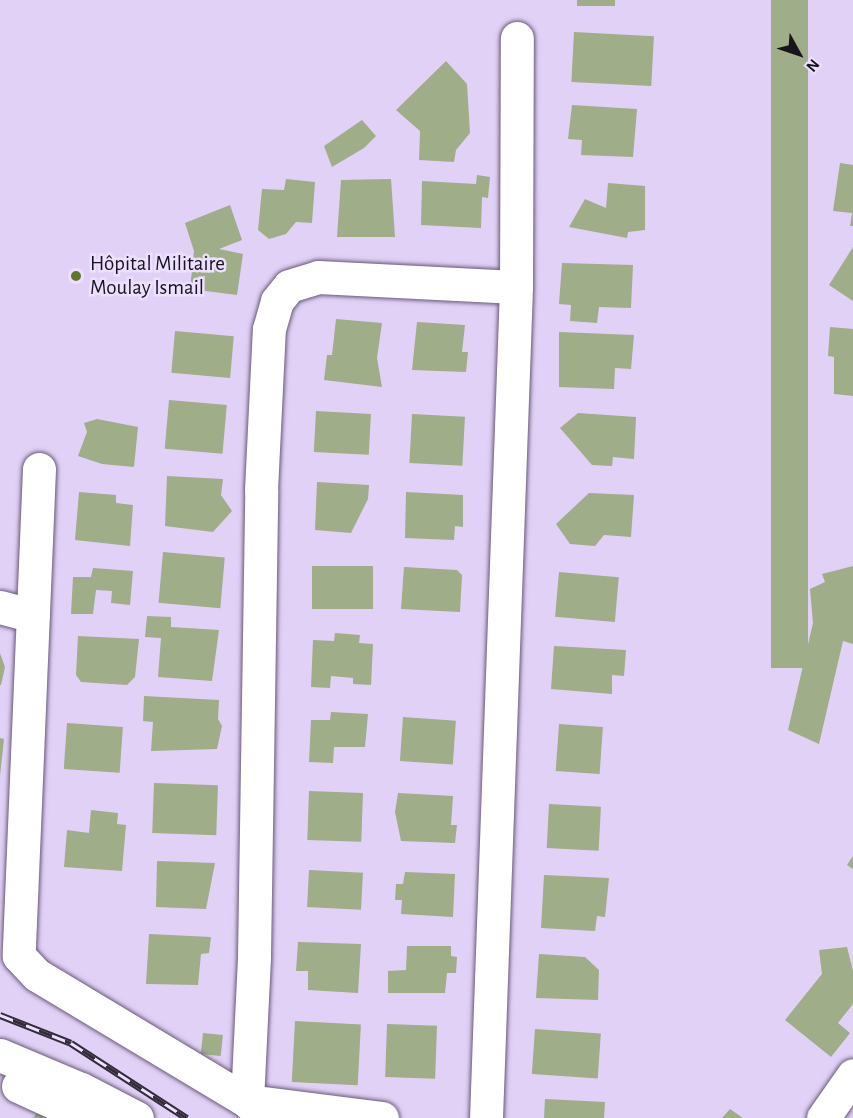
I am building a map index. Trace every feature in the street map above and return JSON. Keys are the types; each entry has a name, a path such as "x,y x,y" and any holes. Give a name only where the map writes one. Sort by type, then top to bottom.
{"street":[{"path":"486,1118 516,286 517,38"},
{"path":"255,1110 261,490 272,312 289,286 318,277 516,286"},
{"path":"39,469 33,616 11,838 18,948 25,967 255,1110 382,1118"},
{"path":"0,607 33,616"},
{"path":"0,1055 81,1089 137,1118"},
{"path":"823,1118 853,1075"},
{"path":"0,1079 88,1118"}],"building":[{"path":"577,0 615,0 615,6 577,6"},
{"path":"771,0 808,0 808,668 771,668"},
{"path":"574,32 654,36 651,86 571,82"},
{"path":"446,61 467,84 470,133 456,150 454,162 419,160 420,131 396,110"},
{"path":"572,105 637,109 633,157 581,155 582,140 568,139"},
{"path":"362,120 376,136 364,148 332,167 324,146"},
{"path":"840,163 853,165 853,226 850,226 852,213 833,211"},
{"path":"477,175 490,177 488,198 482,197 481,228 421,225 422,181 476,184"},
{"path":"286,179 315,182 312,223 296,222 286,234 269,239 258,230 262,189 284,190"},
{"path":"391,179 395,237 337,237 341,180"},
{"path":"608,183 645,186 645,230 628,232 627,238 569,227 585,199 606,208"},
{"path":"230,205 242,240 219,249 243,254 237,295 190,289 194,251 185,223"},
{"path":"853,247 853,301 829,285"},
{"path":"562,263 633,265 631,308 599,307 597,323 570,321 571,305 559,304"},
{"path":"336,319 382,323 377,358 382,387 324,380 327,355 332,355"},
{"path":"417,322 465,325 462,352 468,352 466,372 412,370"},
{"path":"830,327 853,329 853,396 834,394 834,357 828,356"},
{"path":"175,331 234,336 230,378 171,373"},
{"path":"559,332 634,335 631,369 615,368 614,389 559,387"},
{"path":"169,400 227,405 223,454 165,449"},
{"path":"316,411 371,414 369,455 314,452"},
{"path":"578,413 636,417 634,459 613,457 612,466 592,465 560,428"},
{"path":"412,414 465,417 462,466 409,463"},
{"path":"97,419 138,427 134,467 102,464 78,456 87,432 84,423"},
{"path":"167,476 223,479 221,495 232,511 213,532 165,526"},
{"path":"317,482 369,485 368,499 351,533 315,530"},
{"path":"79,492 116,495 116,503 133,505 130,546 75,540"},
{"path":"406,492 463,495 463,527 455,526 454,540 405,538"},
{"path":"589,493 634,495 631,537 604,535 595,546 570,544 556,524"},
{"path":"163,552 225,557 220,608 159,603"},
{"path":"312,566 373,566 373,609 312,609"},
{"path":"853,566 853,644 843,641 819,744 788,730 813,623 810,589 825,582 822,574"},
{"path":"404,567 457,570 462,575 460,612 401,609"},
{"path":"93,568 133,571 130,605 111,603 112,591 96,590 93,614 71,614 73,577 91,577"},
{"path":"559,572 619,577 615,622 555,617"},
{"path":"147,616 171,617 171,627 219,630 212,681 158,677 161,638 145,637"},
{"path":"335,633 360,635 359,643 373,644 371,685 353,684 353,678 331,676 330,688 311,687 313,640 334,641"},
{"path":"78,636 139,639 135,677 127,685 81,682 76,675"},
{"path":"554,646 626,650 624,676 612,675 612,694 551,689"},
{"path":"0,653 5,667 1,685 0,685"},
{"path":"144,696 219,700 218,719 222,726 217,749 151,751 153,722 143,721"},
{"path":"331,712 368,714 365,747 334,747 333,763 309,762 311,720 330,720"},
{"path":"403,717 456,721 453,765 400,761"},
{"path":"67,723 123,727 120,773 64,769"},
{"path":"559,724 603,727 600,774 556,771"},
{"path":"0,738 4,739 0,776"},
{"path":"154,783 218,785 216,835 152,833"},
{"path":"309,791 363,793 361,842 307,840"},
{"path":"398,793 453,796 451,825 457,825 455,843 401,841 395,812"},
{"path":"549,804 601,807 599,851 547,848"},
{"path":"91,810 118,813 117,824 126,825 122,871 64,867 67,830 89,833"},
{"path":"853,856 853,869 847,865"},
{"path":"157,861 215,863 206,909 156,907"},
{"path":"309,870 363,873 361,910 307,907"},
{"path":"405,872 455,874 453,917 401,914 402,900 395,900 396,884 403,884"},
{"path":"544,875 609,878 605,917 597,916 595,931 541,928"},
{"path":"149,934 211,937 209,953 201,954 198,985 146,984"},
{"path":"298,942 361,944 358,993 308,990 308,971 296,971"},
{"path":"407,946 451,946 451,956 457,957 456,973 447,973 445,993 388,993 388,971 406,970"},
{"path":"847,947 853,971 853,1004 838,1023 850,1033 831,1057 785,1020 822,974 819,950"},
{"path":"539,954 585,957 599,970 598,1000 536,998"},
{"path":"295,1021 361,1024 358,1085 292,1082"},
{"path":"387,1024 437,1026 435,1079 385,1077"},
{"path":"535,1029 601,1034 598,1078 532,1074"},
{"path":"203,1033 223,1035 221,1056 201,1054"},
{"path":"545,1099 605,1102 604,1118 544,1118"},
{"path":"730,1109 743,1118 722,1118"},
{"path":"38,1111 50,1118 33,1118"}],"railway":[{"path":"0,1015 71,1043 187,1118"}],"place":[{"name":"Hôpital Militaire Moulay Ismail","path":"76,276"}]}
